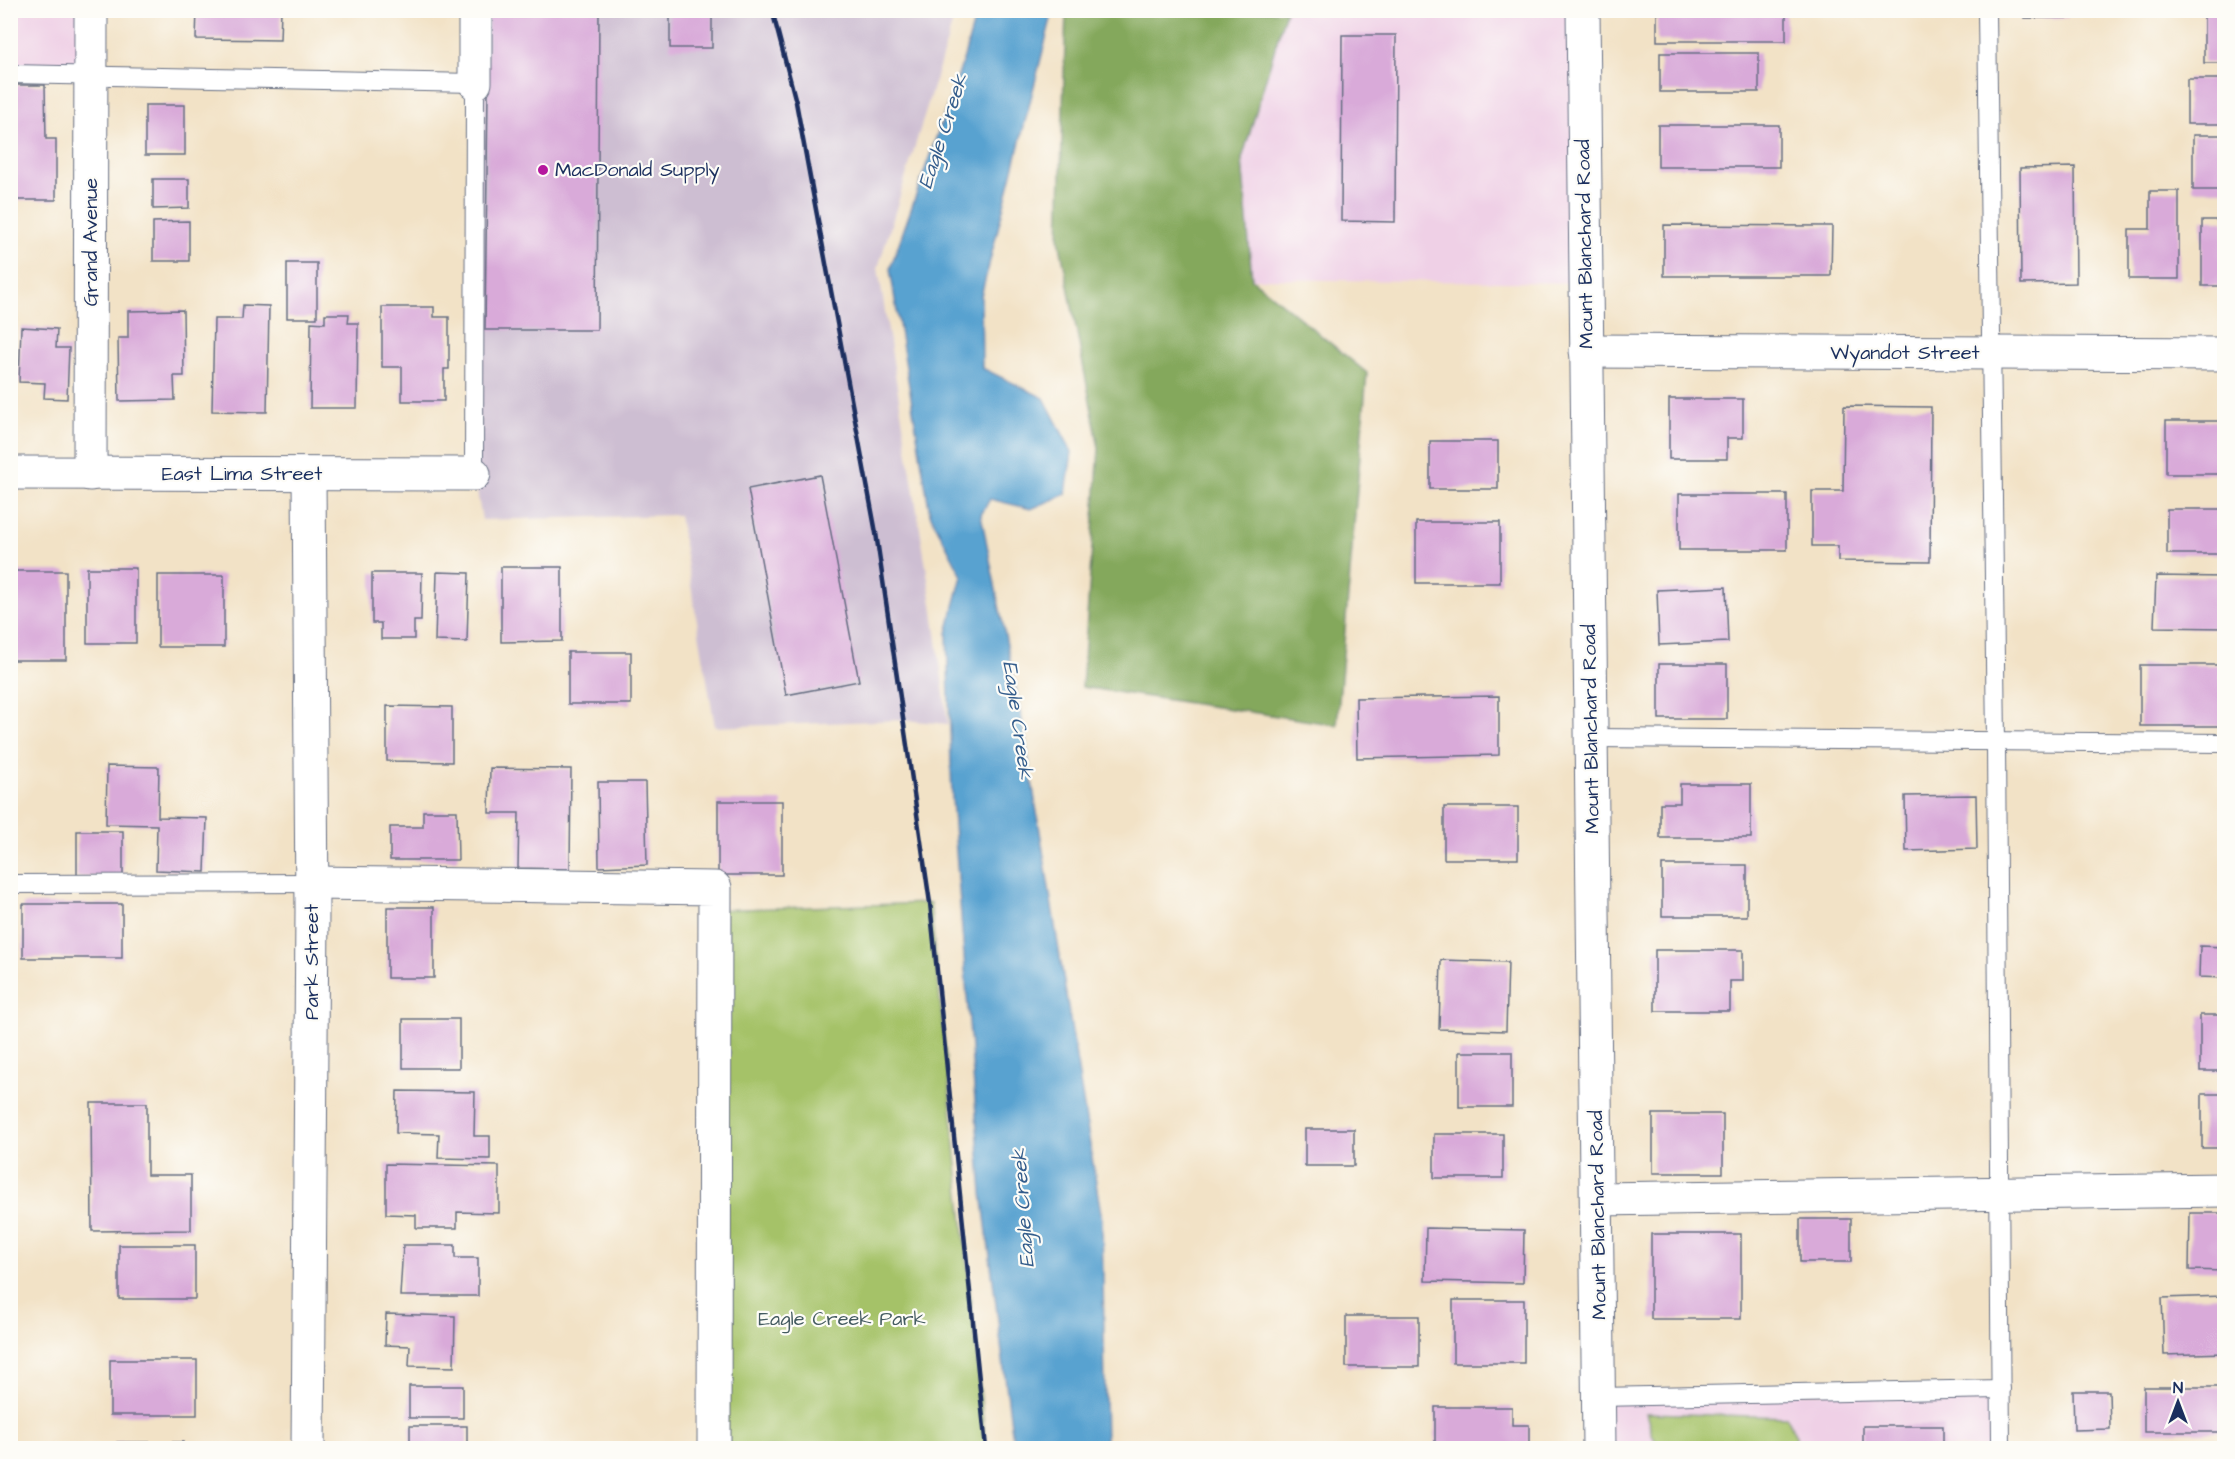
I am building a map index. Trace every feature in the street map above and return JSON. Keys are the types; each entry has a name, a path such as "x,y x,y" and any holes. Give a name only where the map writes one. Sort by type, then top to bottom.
{"street":[{"name":"Grand Avenue","path":"90,474 91,10"},
{"path":"475,10 475,83"},
{"name":"Mount Blanchard Road","path":"1583,10 1599,1449"},
{"name":"Wyandot Street","path":"1586,351 2224,354"},
{"name":"East Lima Street","path":"10,473 474,474"},
{"name":"Park Street","path":"308,1449 312,883 309,475"},
{"path":"312,883 714,888 714,1449"},
{"path":"1598,1199 2224,1190"}],"lane":[{"path":"1987,10 1996,742 2001,1449"},
{"path":"10,74 475,83 474,474"},
{"path":"1591,738 2224,743"},
{"path":"10,884 312,883"},
{"path":"1599,1397 2001,1389"}],"path":[{"path":"877,10 882,14"}],"shaded area":[{"path":"11,11 91,11 91,75 11,74"},
{"path":"475,11 956,11 878,268 933,610 948,724 903,720 715,727 679,515 482,520 474,474"},
{"path":"1171,11 1583,11 1585,283 1252,279"},
{"path":"2001,1389 2001,1448 1599,1448 1599,1397"}],"green space":[{"path":"1066,11 1286,11 1242,159 1252,279 1367,373 1337,725 1082,687 1099,448 1059,239"},
{"name":"Eagle Creek Park","path":"930,903 986,1448 712,1448 715,910"},
{"path":"1646,1413 1787,1417 1796,1436 1796,1448 1660,1448 1652,1435"}],"water":[{"name":"Eagle Creek","path":"977,11 1053,11 981,296 982,368 1044,398 1072,452 1066,494 1031,509 990,499 981,515 1023,725 1102,1220 1106,1448 1014,1448 982,1193 952,798 947,633 962,576 930,514 890,269 962,64"}],"building":[{"path":"197,10 281,10 280,40 196,39"},
{"name":"MacDonald Supply","path":"489,10 599,10 597,330 485,330"},
{"path":"670,10 712,10 712,48 670,48"},
{"path":"1657,10 1786,10 1786,41 1657,41"},
{"path":"2024,10 2068,10 2068,18 2024,18"},
{"path":"2204,10 2224,10 2224,63 2204,63"},
{"path":"1342,35 1396,35 1395,222 1341,221"},
{"path":"1660,53 1759,53 1759,92 1660,92"},
{"path":"2187,79 2224,79 2224,124 2187,124"},
{"path":"10,85 45,85 46,139 56,139 56,200 10,200"},
{"path":"145,105 185,105 185,155 145,155"},
{"path":"1658,125 1779,125 1779,167 1658,167"},
{"path":"2193,135 2224,135 2224,190 2193,190"},
{"path":"2075,167 2076,283 2021,284 2020,168"},
{"path":"153,179 189,179 189,208 153,209"},
{"path":"2150,191 2179,191 2179,279 2129,279 2129,229 2150,229"},
{"path":"2202,220 2224,220 2224,286 2202,286"},
{"path":"189,221 189,261 153,261 153,222"},
{"path":"1664,225 1832,226 1831,276 1664,276"},
{"path":"287,263 317,263 317,318 287,318"},
{"path":"243,305 269,306 267,412 212,411 214,319 242,319"},
{"path":"382,307 434,307 434,317 449,317 449,369 444,369 444,401 402,401 402,367 382,367"},
{"path":"183,310 184,376 174,376 175,400 119,401 118,338 128,338 128,311"},
{"path":"325,314 349,314 348,323 358,323 357,408 310,408 311,322 325,323"},
{"path":"21,327 57,329 56,348 69,348 67,399 44,398 45,383 19,382"},
{"path":"1669,399 1743,399 1743,438 1727,438 1727,459 1669,459"},
{"path":"1844,406 1931,407 1930,562 1838,561 1838,546 1812,546 1812,491 1843,491"},
{"path":"2166,421 2224,421 2224,474 2166,474"},
{"path":"1430,441 1498,441 1498,489 1430,489"},
{"path":"820,475 859,681 786,695 748,489"},
{"path":"1679,494 1787,494 1787,550 1679,550"},
{"path":"2167,509 2224,509 2224,554 2167,554"},
{"path":"1416,522 1500,522 1500,583 1416,583"},
{"path":"501,567 562,567 562,641 501,642"},
{"path":"87,568 136,568 136,643 87,643"},
{"path":"10,571 66,571 66,660 10,660"},
{"path":"437,572 469,573 467,642 435,641"},
{"path":"372,573 422,573 421,621 414,621 414,639 381,639 381,623 372,623"},
{"path":"158,575 224,575 224,647 158,647"},
{"path":"2156,576 2224,577 2224,628 2154,627"},
{"path":"1726,587 1728,642 1659,645 1657,590"},
{"path":"568,652 631,652 631,704 568,704"},
{"path":"1659,664 1727,664 1727,719 1659,719"},
{"path":"2140,665 2221,665 2221,682 2224,682 2224,726 2140,726"},
{"path":"1499,696 1499,755 1357,758 1356,698"},
{"path":"387,706 452,707 452,762 387,761"},
{"path":"107,766 159,767 158,817 207,818 205,872 156,870 157,825 106,824"},
{"path":"490,768 571,769 570,869 518,868 519,813 489,813"},
{"path":"598,782 645,782 647,865 599,867"},
{"path":"1680,784 1751,784 1751,838 1660,838 1660,803 1680,803"},
{"path":"1976,795 1977,849 1906,851 1905,796"},
{"path":"718,801 782,801 782,875 718,875"},
{"path":"1444,807 1518,807 1518,859 1444,859"},
{"path":"423,811 457,811 458,860 390,860 390,827 423,827"},
{"path":"77,831 123,831 123,877 77,877"},
{"path":"1662,865 1747,865 1747,916 1662,916"},
{"path":"23,904 122,904 122,958 23,958"},
{"path":"387,907 434,907 434,978 387,978"},
{"path":"2200,946 2224,947 2224,978 2199,977"},
{"path":"1655,950 1743,950 1743,981 1730,981 1730,1011 1655,1011"},
{"path":"1441,960 1508,962 1506,1031 1439,1029"},
{"path":"2200,1015 2224,1015 2224,1071 2200,1071"},
{"path":"403,1019 459,1019 459,1068 403,1068"},
{"path":"1459,1052 1512,1052 1512,1107 1459,1107"},
{"path":"397,1091 475,1092 474,1136 490,1136 490,1159 438,1158 439,1134 396,1133"},
{"path":"2202,1094 2224,1094 2224,1148 2202,1148"},
{"path":"91,1103 147,1103 147,1175 191,1175 191,1230 92,1231"},
{"path":"1653,1114 1723,1114 1723,1173 1653,1173"},
{"path":"1305,1129 1354,1129 1354,1166 1305,1166"},
{"path":"1434,1134 1503,1134 1503,1178 1434,1178"},
{"path":"386,1164 499,1166 499,1213 457,1212 457,1228 416,1228 416,1215 386,1214"},
{"path":"2190,1213 2224,1213 2224,1271 2189,1270"},
{"path":"1800,1219 1851,1219 1851,1262 1800,1262"},
{"path":"1426,1228 1524,1230 1523,1283 1425,1281"},
{"path":"1651,1234 1741,1234 1741,1319 1651,1319"},
{"path":"119,1245 195,1245 195,1299 119,1299"},
{"path":"403,1245 455,1245 455,1258 478,1258 478,1296 400,1296"},
{"path":"2224,1296 2224,1353 2164,1355 2162,1298"},
{"path":"1453,1300 1524,1300 1524,1363 1453,1363"},
{"path":"386,1314 455,1316 454,1367 409,1366 410,1346 385,1345"},
{"path":"1346,1316 1419,1316 1419,1367 1346,1367"},
{"path":"110,1360 197,1360 197,1415 110,1415"},
{"path":"409,1386 463,1386 463,1418 409,1418"},
{"path":"2144,1387 2224,1387 2224,1432 2144,1432"},
{"path":"2073,1391 2109,1391 2110,1429 2074,1430"},
{"path":"1435,1407 1512,1407 1512,1425 1529,1425 1529,1448 1435,1448"},
{"path":"410,1426 467,1426 467,1448 410,1448"},
{"path":"1863,1426 1943,1426 1943,1448 1863,1448"},
{"path":"117,1442 183,1442 183,1448 117,1448"}],"railway":[{"path":"772,10 796,102 876,533 930,903 986,1448"}],"place":[{"name":"MacDonald Supply","path":"543,170"}]}
